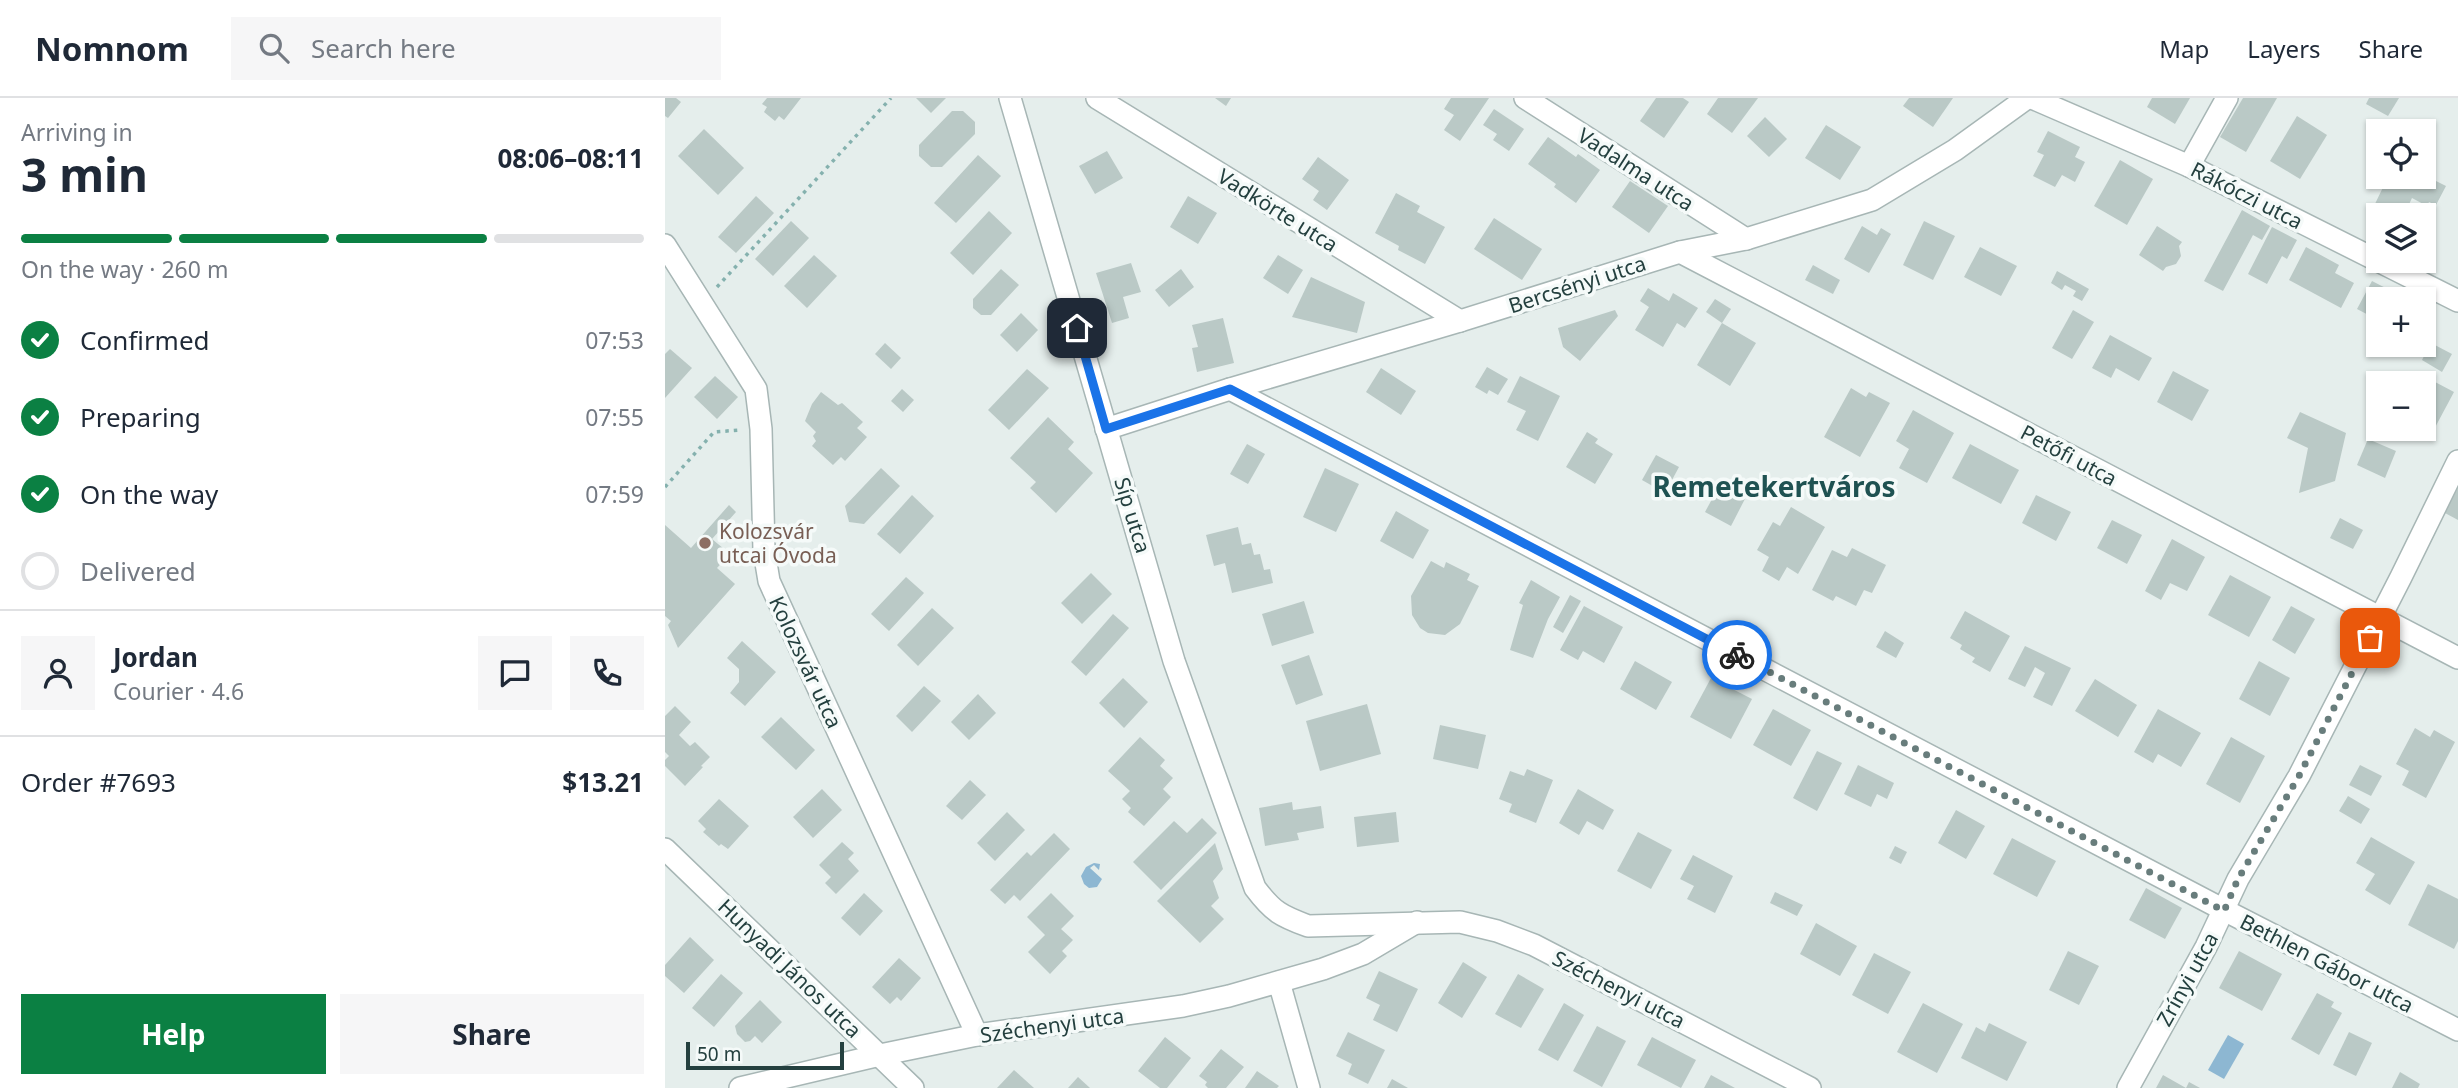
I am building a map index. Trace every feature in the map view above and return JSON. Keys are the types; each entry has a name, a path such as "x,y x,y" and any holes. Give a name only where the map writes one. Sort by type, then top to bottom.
{"street":[{"name":"Síp utca","path":"1010,98 1189,707 1255,888 1269,907 1285,917"},
{"name":"Vadkörte utca","path":"1097,98 1460,321"},
{"name":"Vadalma utca","path":"1525,98 1746,239"},
{"name":"Bercsényi utca","path":"1106,429 1680,252 1746,239 1872,200 1955,150 2027,98"},
{"name":"Rákóczi utca","path":"2032,98 2189,166 2458,301"},
{"path":"2189,166 2227,98"},
{"name":"Kolozsvár utca","path":"665,245 756,389 761,429 764,551 769,581 977,1035"},
{"name":"Petőfi utca","path":"1680,252 2458,658"},
{"name":"Bethlen Gábor utca","path":"1230,389 2224,911 2458,1030"},
{"name":"Zrínyi utca","path":"2128,1088 2224,911 2238,879 2299,776 2458,461"},
{"name":"Hunyadi János utca","path":"665,849 913,1088"},
{"name":"Széchenyi utca","path":"1285,917 1308,926 1460,922 1497,931 1534,945 1810,1088"},
{"name":"Széchenyi utca","path":"740,1088 977,1035 1183,1006 1279,982 1363,954 1418,922"},
{"path":"1363,954 1372,943 1372,932 1364,923"},
{"path":"1279,982 1310,1088"}],"path":[{"path":"702,302 891,98"},
{"path":"665,487 714,432 761,429"}],"water":[{"path":"1094,863 1100,864 1099,870 1094,865 1090,868 1102,879 1097,887 1089,888 1081,876 1086,867"},
{"path":"2228,1035 2244,1044 2224,1079 2208,1070"}],"building":[{"path":"665,98 676,98 681,102 668,118 665,116"},
{"path":"767,98 801,98 784,120 779,116 775,121 764,112 767,107 762,104"},
{"path":"916,98 946,98 931,113"},
{"path":"1215,98 1231,98 1226,106"},
{"path":"1451,98 1489,98 1460,141 1444,130 1454,115 1444,109"},
{"path":"1656,98 1683,98 1689,102 1664,138 1640,121"},
{"path":"1718,98 1758,98 1732,133 1707,114"},
{"path":"1909,98 1953,98 1933,127 1903,106"},
{"path":"2152,98 2190,98 2175,124 2147,107"},
{"path":"2243,98 2277,98 2246,152 2220,137"},
{"path":"2369,98 2399,98 2388,116 2366,104"},
{"path":"1494,109 1524,129 1509,151 1493,140 1497,134 1483,125"},
{"path":"952,111 963,111 975,122 975,134 942,167 931,167 919,156 919,145"},
{"path":"2297,116 2327,135 2300,179 2270,161"},
{"path":"1765,117 1787,139 1769,157 1747,136"},
{"path":"1826,125 1861,147 1840,180 1805,158"},
{"path":"704,129 744,168 718,195 678,156"},
{"path":"2048,131 2080,147 2075,157 2085,162 2075,182 2062,175 2055,187 2033,176 2044,155 2037,152"},
{"path":"1548,137 1600,170 1576,203 1554,187 1556,184 1528,164"},
{"path":"1107,151 1123,178 1095,194 1079,166"},
{"path":"978,155 1001,176 956,223 934,203"},
{"path":"1318,157 1349,180 1327,210 1313,200 1319,191 1302,179"},
{"path":"2120,160 2153,179 2127,225 2094,206"},
{"path":"1630,181 1668,206 1649,233 1612,207"},
{"path":"2436,181 2446,186 2436,205 2421,203 2412,198 2410,203 2375,203 2382,189 2436,189"},
{"path":"1396,193 1420,206 1417,212 1445,227 1425,264 1398,250 1399,246 1375,233"},
{"path":"756,196 774,213 736,253 718,237"},
{"path":"1188,196 1217,213 1198,244 1170,227"},
{"path":"2242,210 2270,226 2262,240 2253,235 2223,291 2204,281"},
{"path":"989,211 1012,233 973,275 950,253"},
{"path":"1494,218 1542,249 1522,280 1474,249"},
{"path":"791,221 809,238 773,276 755,259"},
{"path":"1924,221 1955,236 1933,280 1903,265"},
{"path":"1862,226 1877,235 1881,228 1891,234 1869,273 1844,259"},
{"path":"2157,226 2182,242 2179,246 2181,256 2176,264 2163,271 2139,255"},
{"path":"2272,227 2297,240 2287,259 2282,256 2267,284 2248,274"},
{"path":"1980,247 2017,266 2001,296 1964,277"},
{"path":"2306,247 2339,265 2335,273 2354,283 2341,308 2289,280"},
{"path":"814,255 837,276 807,308 784,286"},
{"path":"1278,255 1303,270 1288,294 1263,278"},
{"path":"1131,263 1141,292 1123,297 1129,318 1112,323 1096,273"},
{"path":"1813,265 1840,280 1833,294 1805,280"},
{"path":"1001,269 1019,285 991,315 981,315 973,308 973,299"},
{"path":"1181,269 1194,287 1169,307 1155,290"},
{"path":"2057,271 2089,289 2082,301 2073,296 2076,291 2065,285 2062,290 2051,283"},
{"path":"1311,277 1365,302 1357,333 1292,317"},
{"path":"2372,281 2384,287 2369,287"},
{"path":"1648,288 1669,301 1673,293 1698,308 1685,328 1677,323 1663,347 1635,330 1649,307 1640,301"},
{"path":"2366,292 2366,314 2357,309"},
{"path":"1715,299 1731,309 1722,323 1706,312"},
{"path":"1615,310 1618,316 1580,361 1563,347 1558,328"},
{"path":"2073,310 2094,322 2072,359 2052,348"},
{"path":"1021,313 1038,330 1017,352 1000,335"},
{"path":"1223,318 1234,363 1197,372 1192,348 1198,347 1192,325"},
{"path":"1722,323 1756,343 1730,386 1697,365"},
{"path":"2110,335 2152,358 2139,381 2116,368 2111,378 2092,368"},
{"path":"885,343 901,358 891,369 875,354"},
{"path":"2436,346 2452,354 2442,372 2422,360 2424,357 2436,357"},
{"path":"670,349 692,368 665,398 665,354"},
{"path":"1487,367 1508,379 1498,395 1489,390 1487,394 1475,387"},
{"path":"1381,368 1416,391 1401,415 1366,392"},
{"path":"1027,369 1049,388 1009,430 988,410"},
{"path":"2173,371 2209,390 2192,421 2157,402"},
{"path":"715,376 738,397 717,419 694,397"},
{"path":"1520,376 1560,396 1538,441 1516,430 1526,411 1507,402"},
{"path":"2436,382 2454,392 2436,426"},
{"path":"1851,388 1866,397 1869,392 1890,403 1860,457 1824,437"},
{"path":"902,389 914,400 903,412 891,401"},
{"path":"821,392 838,405 842,403 863,422 857,428 867,437 845,461 841,457 833,465 812,446 816,441 813,436 816,432 805,421"},
{"path":"1913,410 1954,433 1927,483 1899,468 1909,449 1896,441"},
{"path":"2300,412 2346,433 2335,481 2299,493 2308,448 2287,438"},
{"path":"1048,417 1074,442 1068,449 1093,473 1056,513 1030,488 1036,482 1010,458"},
{"path":"1587,432 1598,439 1595,443 1613,454 1595,484 1566,467"},
{"path":"2367,441 2396,451 2385,478 2357,465"},
{"path":"1247,444 1265,454 1248,484 1230,474"},
{"path":"1970,444 2019,470 2001,504 1952,478"},
{"path":"1656,455 1679,467 1665,493 1642,480"},
{"path":"881,468 900,486 864,524 849,522 845,506"},
{"path":"1325,468 1359,484 1336,532 1303,517"},
{"path":"1723,479 1748,493 1731,526 1705,512"},
{"path":"2458,488 2458,520 2445,513"},
{"path":"912,495 934,516 900,554 877,534"},
{"path":"2036,495 2071,512 2056,541 2022,523"},
{"path":"729,505 736,512 712,539 730,554 717,568 735,584 678,648 668,625 671,621 665,616 665,525 691,548"},
{"path":"1791,507 1825,527 1798,574 1787,567 1779,581 1762,571 1769,557 1757,550 1773,522 1780,526"},
{"path":"1396,511 1429,530 1413,559 1380,541"},
{"path":"2340,518 2363,530 2353,549 2330,538"},
{"path":"2112,520 2142,535 2127,564 2097,548"},
{"path":"1238,527 1242,545 1251,543 1254,555 1260,554 1264,570 1270,569 1273,583 1232,593 1225,563 1214,566 1206,535"},
{"path":"2172,539 2205,557 2187,591 2170,583 2161,600 2145,591"},
{"path":"1852,548 1886,565 1872,593 1864,590 1856,606 1836,596 1833,601 1812,590 1832,550 1847,557"},
{"path":"1431,561 1444,568 1446,562 1470,574 1467,580 1479,586 1460,624 1445,635 1428,633 1420,628 1412,615 1411,596"},
{"path":"1091,573 1112,594 1082,624 1061,603"},
{"path":"2230,575 2271,597 2249,637 2208,615"},
{"path":"906,577 924,593 889,631 871,614"},
{"path":"1531,580 1560,597 1533,658 1510,650 1523,605 1519,603"},
{"path":"1570,595 1581,601 1563,633 1553,627"},
{"path":"1304,601 1314,633 1272,646 1262,614"},
{"path":"1584,606 1623,627 1604,663 1583,651 1578,660 1560,650"},
{"path":"2291,606 2315,619 2295,654 2272,640"},
{"path":"932,608 954,628 918,666 897,645"},
{"path":"1965,611 2010,636 1990,672 1972,662 1975,658 1960,649 1962,645 1950,638"},
{"path":"1113,614 1129,628 1086,676 1071,662"},
{"path":"1885,631 1904,643 1896,658 1876,647"},
{"path":"742,641 776,672 745,706 730,693 739,682 739,669 727,658"},
{"path":"2025,646 2071,668 2052,706 2033,697 2045,673 2035,667 2025,687 2008,679"},
{"path":"1309,655 1323,695 1296,705 1281,665"},
{"path":"1635,661 1672,682 1656,710 1620,689"},
{"path":"2259,661 2290,678 2270,716 2239,699"},
{"path":"1123,678 1148,702 1124,728 1099,703"},
{"path":"1711,678 1752,699 1731,739 1690,717"},
{"path":"2095,679 2137,705 2118,737 2075,711"},
{"path":"924,686 941,701 912,732 896,716"},
{"path":"978,694 996,713 969,740 951,722"},
{"path":"1367,704 1381,754 1320,771 1306,721"},
{"path":"675,706 691,722 679,735 690,746 695,742 710,757 685,786 665,766 665,760 669,756 665,752 665,716"},
{"path":"1773,709 1811,730 1791,766 1753,745"},
{"path":"2158,709 2201,733 2181,767 2158,754 2153,763 2134,752"},
{"path":"781,717 815,750 796,770 761,737"},
{"path":"1440,725 1486,735 1478,769 1433,759"},
{"path":"2415,728 2430,737 2434,730 2455,742 2426,798 2402,785 2409,771 2396,764"},
{"path":"1140,737 1165,760 1160,766 1173,778 1163,789 1171,797 1144,826 1128,812 1131,808 1122,799 1130,791 1108,771"},
{"path":"2231,737 2265,756 2240,803 2206,784"},
{"path":"1817,751 1842,763 1817,811 1793,798"},
{"path":"1858,765 1894,783 1887,799 1877,794 1871,807 1844,794"},
{"path":"2360,765 2382,776 2371,796 2349,785"},
{"path":"1527,769 1553,780 1536,823 1509,812 1512,804 1499,799 1510,771 1524,776"},
{"path":"970,780 986,795 962,820 946,806"},
{"path":"822,789 842,810 813,838 793,817"},
{"path":"1578,789 1614,810 1603,830 1587,821 1579,835 1559,823"},
{"path":"2348,796 2370,809 2361,824 2339,811"},
{"path":"719,799 749,826 728,849 721,844 719,846 703,832 706,829 698,821"},
{"path":"1292,802 1293,810 1321,806 1324,828 1297,833 1299,840 1265,846 1259,808"},
{"path":"1956,810 1985,826 1966,859 1938,843"},
{"path":"1007,812 1025,830 995,861 977,843"},
{"path":"1396,812 1399,842 1357,847 1354,817"},
{"path":"1202,818 1217,833 1161,890 1133,862 1174,821 1187,833"},
{"path":"1638,832 1672,850 1651,889 1617,871"},
{"path":"1054,833 1070,849 1020,901 1014,895 1005,904 990,890 1027,852 1031,856"},
{"path":"2371,837 2415,862 2390,905 2365,890 2375,874 2356,863"},
{"path":"2012,838 2056,861 2037,897 1993,874"},
{"path":"842,842 854,853 848,859 859,871 836,894 825,883 831,877 819,865"},
{"path":"1215,843 1223,869 1213,881 1219,898 1211,906 1224,919 1200,943 1157,901"},
{"path":"1895,846 1907,852 1901,864 1889,858"},
{"path":"1693,855 1733,876 1715,913 1687,899 1694,886 1680,879"},
{"path":"2428,884 2458,899 2458,941 2454,949 2408,925"},
{"path":"2146,888 2182,908 2165,939 2129,920"},
{"path":"1775,892 1803,905 1797,916 1770,903"},
{"path":"864,893 883,911 860,936 841,918"},
{"path":"1051,893 1074,916 1061,929 1073,940 1062,951 1067,956 1050,974 1028,952 1045,935 1027,917"},
{"path":"1816,923 1857,946 1840,976 1800,954"},
{"path":"690,937 714,960 684,993 665,976 665,965"},
{"path":"2068,951 2099,966 2079,1005 2049,990"},
{"path":"2239,951 2282,974 2262,1011 2219,988"},
{"path":"1874,953 1911,972 1888,1014 1852,995"},
{"path":"899,958 921,978 901,1001 897,997 890,1004 872,987"},
{"path":"1463,962 1487,977 1462,1018 1438,1003"},
{"path":"1379,971 1418,989 1397,1032 1373,1020 1380,1005 1366,998"},
{"path":"721,974 743,993 714,1027 692,1008"},
{"path":"1518,974 1544,989 1521,1028 1495,1014"},
{"path":"2317,993 2334,1002 2331,1007 2342,1013 2319,1055 2291,1039"},
{"path":"760,1000 782,1022 762,1043 755,1036 745,1042 737,1034 735,1026"},
{"path":"1564,1003 1584,1015 1558,1061 1538,1050"},
{"path":"1923,1003 1963,1024 1937,1073 1897,1052"},
{"path":"1989,1023 2027,1042 2007,1081 1961,1058 1976,1027 1985,1032"},
{"path":"1597,1026 1626,1041 1602,1087 1573,1071"},
{"path":"1348,1032 1385,1050 1368,1084 1348,1074 1352,1064 1336,1056"},
{"path":"2349,1032 2372,1043 2356,1076 2333,1065"},
{"path":"1165,1037 1191,1058 1167,1088 1160,1088 1138,1071"},
{"path":"1652,1037 1696,1060 1681,1088 1637,1065"},
{"path":"1221,1049 1244,1067 1226,1088 1208,1088 1205,1085 1207,1082 1199,1076"},
{"path":"1014,1070 1034,1088 997,1088"},
{"path":"1257,1071 1279,1086 1245,1088"},
{"path":"2400,1072 2420,1084 2418,1088 2392,1088"},
{"path":"1711,1075 1735,1088 1704,1088"},
{"path":"2163,1075 2186,1088 2156,1088"},
{"path":"1078,1077 1090,1088 1068,1088"},
{"path":"1392,1079 1408,1088 1387,1088"},
{"path":"2189,1082 2200,1088 2186,1088"}],"way so far":[{"path":"1737,655 2224,911 2238,879 2299,776 2370,638"}],"place":[{"name":"Kolozsvár utcai Óvoda","path":"705,543"}],"district":[{"name":"Remetekertváros","path":"1774,486"}],"route":[{"path":"1077,328 1106,429 1230,389 1737,655"}]}
